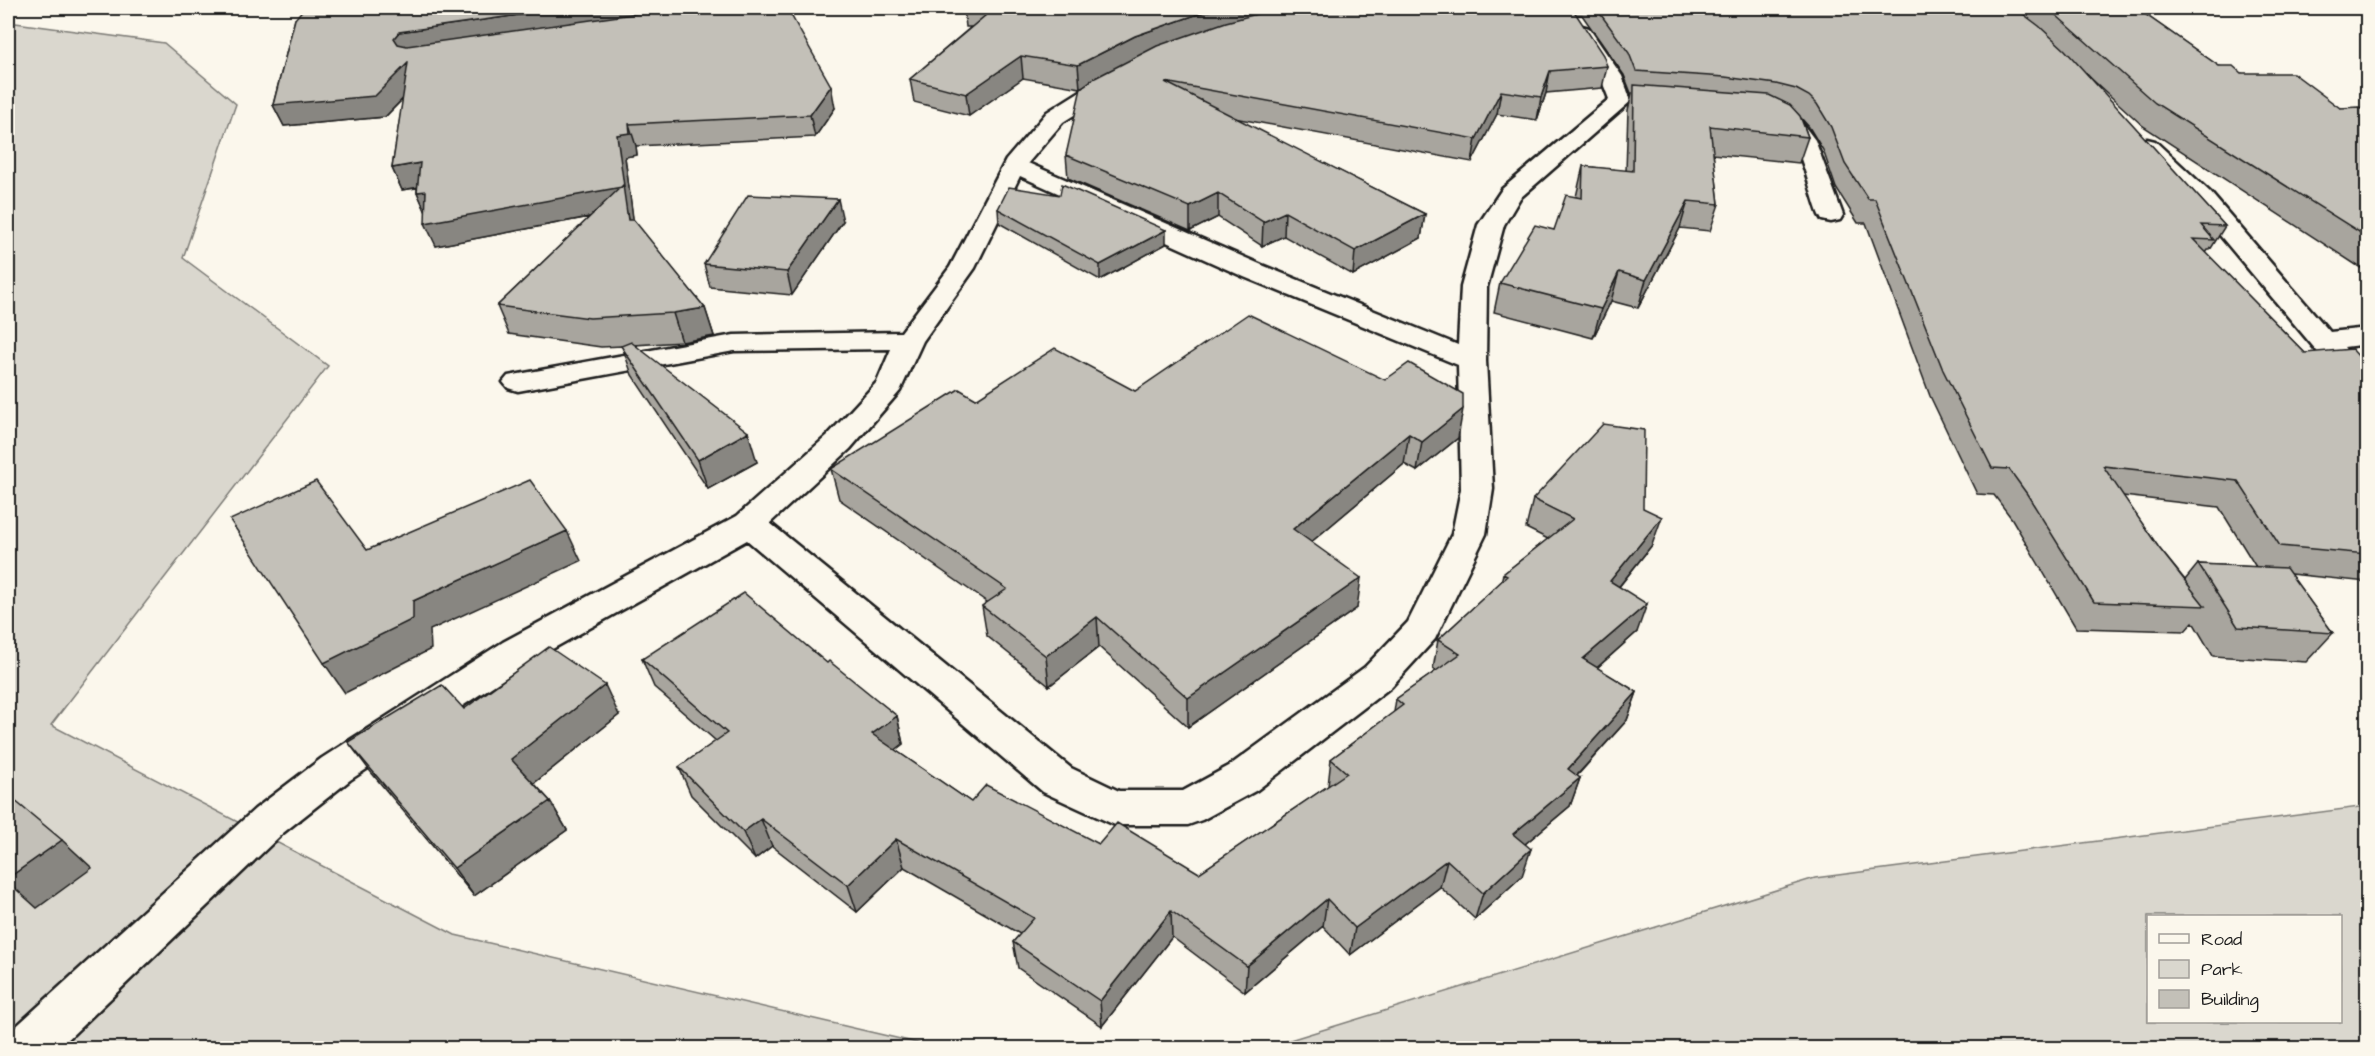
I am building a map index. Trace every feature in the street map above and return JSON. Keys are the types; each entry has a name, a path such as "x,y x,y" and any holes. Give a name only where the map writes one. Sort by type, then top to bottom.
{"street":[{"path":"749,524 1057,780 1115,808 1188,808 1243,778 1378,677 1422,630 1469,534 1477,489 1472,361 1474,287 1491,225 1511,194 1554,155 1631,102 1575,21"},
{"path":"26,1048 269,821 336,769 516,652 749,524 839,442 890,385 909,340 962,268 1014,165 1055,117 1094,91 1144,64"},
{"path":"1753,112 1765,113 1791,124 1804,140 1832,214"},
{"path":"2133,132 2201,197 2324,340 2367,394"},
{"path":"1014,165 1253,271 1472,361"},
{"path":"2324,340 2367,336"},
{"path":"518,382 734,343 909,340"}],"green space":[{"path":"8,22 164,43 236,104 183,258 328,366 51,725 455,935 939,1048 8,1048"},
{"path":"2367,806 2367,1048 1264,1048 1815,878"}],"building":[{"path":"304,8 568,8 399,32 394,38 398,44 407,46 675,8 787,8 831,86 810,115 629,124 630,133 617,135 624,186 622,187 425,223 426,191 417,192 420,163 392,168 408,63 375,96 273,105 295,19"},
{"path":"979,8 1219,8 1135,36 1078,65 1021,56 966,94 910,79 993,9"},
{"path":"1280,8 1572,8 1603,55 1607,66 1550,71 1541,97 1501,91 1476,139 1165,82 1425,214 1355,251 1285,212 1263,222 1218,193 1190,207 1066,155 1081,88 1093,79 1157,46 1226,22"},
{"path":"1596,8 2015,8 2065,50 2225,226 2201,225 2214,240 2193,239 2305,353 2352,349 2367,366 2367,554 2280,546 2238,481 2103,466 2159,548 2205,606 2094,602 2009,469 1992,468 1943,370 1875,199 1868,199 1845,164 1831,127 1817,104 1809,96 1796,89 1776,84 1725,77 1636,71 1629,53"},
{"path":"2046,8 2136,8 2219,66 2233,66 2241,73 2293,73 2340,108 2359,107 2367,112 2367,237 2155,103"},
{"path":"1634,85 1769,95 1790,105 1800,116 1808,137 1710,126 1719,204 1688,201 1646,280 1619,272 1601,309 1500,283 1535,225 1554,230 1566,195 1582,198 1583,166 1633,171"},
{"path":"1062,184 1166,230 1100,265 998,209 1009,187 1060,195"},
{"path":"623,185 628,220 634,220 705,308 673,313 590,318 497,306"},
{"path":"748,195 838,199 787,272 704,264"},
{"path":"1248,314 1385,380 1409,363 1463,394 1463,409 1422,442 1409,434 1293,529 1361,578 1188,698 1097,617 1046,656 982,606 1007,589 831,469 959,389 976,399 1055,348 1135,391"},
{"path":"631,342 748,432 698,460 621,346"},
{"path":"1603,424 1644,430 1643,508 1662,517 1610,581 1647,604 1583,659 1637,692 1568,769 1580,778 1513,834 1531,849 1483,893 1447,860 1355,928 1327,899 1247,966 1171,911 1100,1001 1013,942 1034,918 896,839 848,885 761,819 743,832 679,767 727,733 642,659 744,593 827,663 829,661 897,716 872,734 971,802 986,785 1099,844 1117,823 1199,873 1347,773 1331,759 1403,705 1396,699 1460,654 1438,640 1507,576 1503,574 1573,519 1533,499"},
{"path":"530,480 567,531 413,601 413,619 324,663 230,520 316,481 367,550"},
{"path":"2198,564 2286,568 2333,633 2238,627"},
{"path":"549,647 605,685 511,759 550,801 454,868 348,742 442,685 464,709"},
{"path":"8,795 62,840 8,878"}]}
